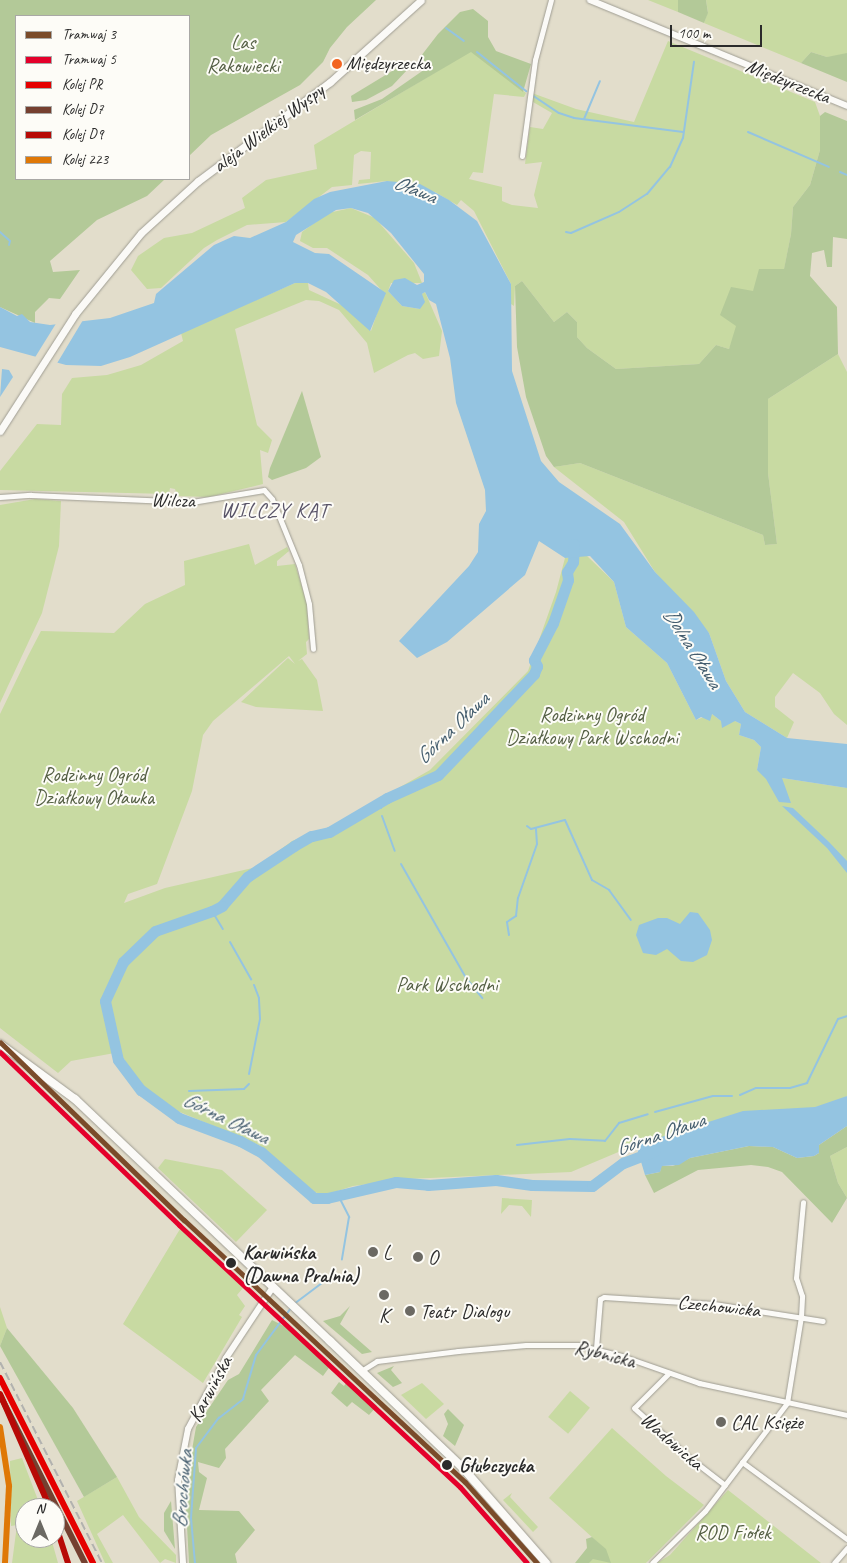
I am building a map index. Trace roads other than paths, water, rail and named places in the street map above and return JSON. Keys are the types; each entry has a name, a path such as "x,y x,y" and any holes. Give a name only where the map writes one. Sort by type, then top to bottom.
{"main road":[{"name":"aleja Wielkiej Wyspy","path":"0,431 75,314 122,252 198,180 330,82 420,0"},
{"path":"0,1044 75,1099 293,1306 462,1467 546,1563"}],"street":[{"path":"522,156 535,60 551,0"},
{"name":"Międzyrzecka","path":"590,0 847,106"},
{"name":"Wilcza","path":"0,497 31,495 192,502 264,490 272,499 298,565 309,604 313,649"},
{"path":"652,1563 680,1538 725,1485 787,1403 801,1317 802,1296 796,1278 802,1202"},
{"name":"Karwińska","path":"183,1563 178,1480 188,1429 230,1352 273,1287"},
{"name":"Czechowicka","path":"596,1348 600,1299 604,1297 714,1304 801,1317"},
{"path":"801,1317 823,1321"},
{"name":"Rybnicka","path":"361,1371 377,1361 503,1346 565,1344 596,1348 669,1373 787,1403 847,1415"},
{"name":"Wadowicka","path":"669,1373 634,1408 686,1455 725,1485"},
{"path":"742,1462 847,1539"},
{"path":"834,1563 847,1548"}],"water":[{"path":"387,181 420,184 449,200 477,221 511,284 512,371 541,461 559,482 620,524 655,572 694,612 709,633 726,681 745,712 787,738 847,744 847,788 782,778 791,803 779,802 766,779 757,770 761,747 754,740 739,735 741,724 735,721 722,728 721,721 712,714 710,721 701,717 696,720 667,663 626,627 614,582 590,556 565,558 539,541 525,575 447,642 417,658 399,641 469,566 478,552 479,524 486,511 485,490 456,403 450,358 436,304 429,300 425,292 422,294 425,302 420,309 402,306 388,291 394,280 405,278 417,285 424,282 424,274 391,233 368,213 351,208 336,210 296,235 293,242 315,253 329,254 386,293 370,331 326,292 308,283 295,283 130,357 101,366 66,365 0,347 0,307 17,316 22,314 30,322 50,325 110,318 154,303 156,294 214,245 234,236 250,238 286,222 314,199 330,192"},
{"path":"2,369 9,370 13,377 0,397"},
{"path":"782,806 793,808 829,842 847,861 847,873 827,848"},
{"path":"690,912 698,913 710,930 712,940 707,955 693,962 681,961 667,949 656,955 643,953 636,935 639,925 658,918 667,918 680,924"},
{"path":"847,1096 847,1126 819,1145 819,1153 814,1156 797,1158 773,1147 749,1146 690,1158 679,1165 662,1166 660,1172 645,1175 636,1145 743,1111 815,1107"}],"waterway":[{"path":"446,28 464,41"},
{"path":"477,52 526,91"},
{"path":"566,232 571,233 619,212 647,194 670,167 683,138 694,62"},
{"path":"584,119 600,81"},
{"path":"532,95 559,113 574,118 683,132"},
{"path":"748,132 829,167"},
{"path":"840,172 847,175"},
{"path":"0,232 10,241 9,245"},
{"name":"Górna Oława","path":"574,544 573,562 567,572 568,580 553,623 534,660 537,666 534,674 438,775 387,798 329,832 311,836 294,846 247,877 222,906 155,931 123,962 105,1001 118,1060 141,1090 179,1118 240,1141 261,1152 314,1198 327,1198 396,1182 428,1185 496,1180 532,1185 592,1186 623,1163 655,1151"},
{"name":"Górna Oława","path":"380,803 381,808"},
{"path":"382,816 395,851"},
{"path":"527,826 531,829 565,820 592,880 609,890 631,920"},
{"path":"509,935 507,922 516,916 518,898 537,844 536,828"},
{"path":"401,864 466,978 482,998"},
{"path":"212,911 223,929"},
{"path":"230,942 251,979"},
{"path":"249,1074 260,1019 259,998 254,985"},
{"path":"740,1095 756,1088 790,1088 807,1083 838,1019 847,1016"},
{"path":"189,1091 244,1089 249,1084"},
{"path":"655,1112 713,1096 732,1096"},
{"path":"517,1145 570,1139 605,1141 619,1123 648,1114"},
{"name":"Brochówka","path":"338,1195 349,1217 342,1259"},
{"name":"Brochówka","path":"294,1304 322,1283"},
{"name":"Brochówka","path":"195,1563 191,1518 196,1448 219,1418 243,1399 256,1355 291,1308"}],"railway":[{"path":"0,1362 102,1563"}],"tram line":[{"name":"3","path":"0,1042 184,1220 465,1482 537,1563"},
{"name":"5","path":"0,1052 179,1225 460,1487 527,1563"}],"rail line":[{"name":"PR","path":"0,1378 93,1563"},
{"name":"D9","path":"0,1394 46,1498"},
{"name":"D7","path":"0,1395 85,1563"},
{"name":"223","path":"0,1427 9,1486 5,1563"},
{"name":"D9","path":"63,1548 68,1563"}],"place":[{"name":"Międzyrzecka","path":"337,64"},
{"name":"L","path":"373,1252"},
{"name":"O","path":"418,1257"},
{"name":"Karwińska (Dawna Pralnia)","path":"231,1263"},
{"name":"K","path":"384,1295"},
{"name":"Teatr Dialogu","path":"410,1311"},
{"name":"CAL Księże","path":"721,1422"},
{"name":"Głubczycka","path":"447,1465"}],"district":[{"name":"WILCZY KĄT","path":"275,510"}],"park label":[{"name":"Las Rakowiecki","path":"243,54"},
{"name":"Rodzinny Ogród Działkowy Park Wschodni","path":"592,726"},
{"name":"Rodzinny Ogród Działkowy Oławka","path":"94,786"},
{"name":"Park Wschodni","path":"447,984"},
{"name":"ROD Fiołek","path":"733,1532"}],"water label":[{"name":"Oława","path":"415,189"},
{"name":"Dolna Oława","path":"693,648"}]}
